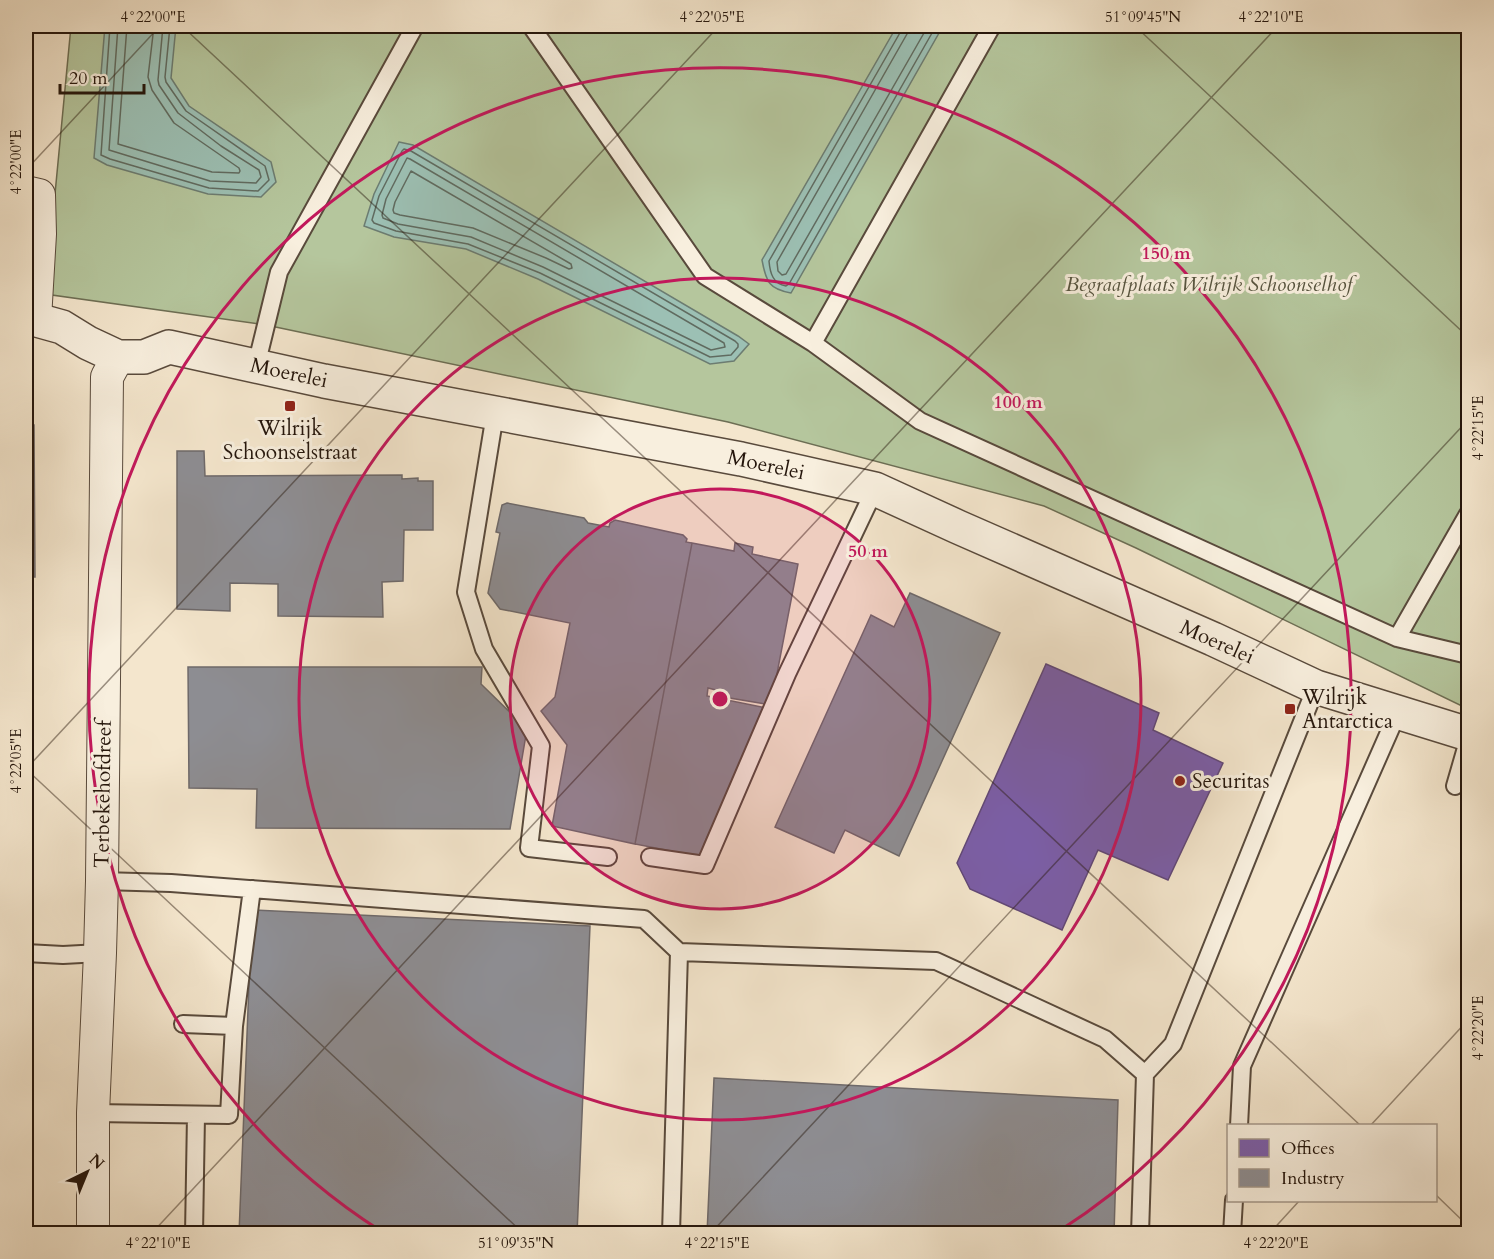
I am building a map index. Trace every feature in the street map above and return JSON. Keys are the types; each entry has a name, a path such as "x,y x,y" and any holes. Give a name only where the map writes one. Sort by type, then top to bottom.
{"street":[{"name":"Moerelei","path":"26,192 39,195 40,234 30,318 62,327 88,343 118,357 144,357 169,347 324,381 741,459 875,489 1316,687 1468,734"},
{"name":"Terbekehofdreef","path":"93,1233 93,1113 102,881 107,377 118,357"}],"lane":[{"path":"256,366 279,272 414,26"},
{"path":"531,26 705,276 813,343 920,421 1397,638 1468,655"},
{"path":"813,343 992,26"},
{"path":"495,414 466,592 484,650 541,746 529,848 608,857"},
{"path":"650,857 705,865 787,674 875,489"},
{"path":"1397,638 1464,532 1468,514"},
{"path":"1140,1233 1146,1074 1173,1044 1316,687"},
{"path":"1239,1124 1242,1066 1398,712"},
{"path":"1455,786 1468,741"},
{"path":"102,881 171,883 644,919 679,952 936,961 1105,1040 1146,1074"},
{"path":"93,1113 229,1115 234,1026 252,889"},
{"path":"671,1233 679,952"},
{"path":"26,953 63,955 100,953"},
{"path":"183,1024 234,1026"},
{"path":"194,1233 196,1115"},
{"path":"1232,1233 1234,1202"}],"green space":[{"name":"Begraafplaats Wilrijk Schoonselhof","path":"71,26 1468,26 1468,704 1466,708 1136,548 1044,506 728,422 266,325 52,295 55,194"}],"water":[{"path":"105,26 176,26 171,78 189,106 271,162 276,182 261,197 208,194 107,165 94,158"},
{"path":"897,26 943,26 791,293 773,287 767,279 762,260"},
{"path":"399,142 413,145 749,344 734,361 710,364 538,279 466,249 394,237 364,226 374,194"}],"building: Offices":[{"path":"1046,664 1159,713 1153,730 1223,763 1168,880 1098,850 1062,930 970,889 957,863"}],"building: Industry":[{"path":"26,425 34,425 35,577 26,577"},
{"path":"177,451 204,451 205,476 402,475 402,479 418,478 418,481 433,481 433,530 404,530 403,581 382,582 383,617 278,616 278,584 230,583 230,611 177,609"},
{"path":"507,503 584,518 588,523 609,527 610,523 615,520 683,535 687,539 686,542 692,543 635,844 552,826 567,745 541,711 555,697 570,623 500,609 488,593 500,533 496,532 502,505"},
{"path":"692,543 734,551 735,543 753,547 752,554 798,564 771,705 724,697 724,692 708,688 707,696 767,708 704,844 702,857 635,844"},
{"path":"910,593 1000,633 899,856 845,830 834,853 775,827 871,615 894,627"},
{"path":"26,643 27,666 32,676 28,691 26,691"},
{"path":"188,667 482,667 481,684 527,729 510,829 256,828 257,789 189,788"},
{"path":"252,910 590,926 577,1234 239,1234"},
{"path":"714,1078 1118,1100 1114,1234 707,1234"}],"place":[{"name":"Wilrijk Schoonselstraat","path":"290,406"},
{"name":"Wilrijk Antarctica","path":"1290,709"},
{"name":"Securitas","path":"1180,781"}]}
